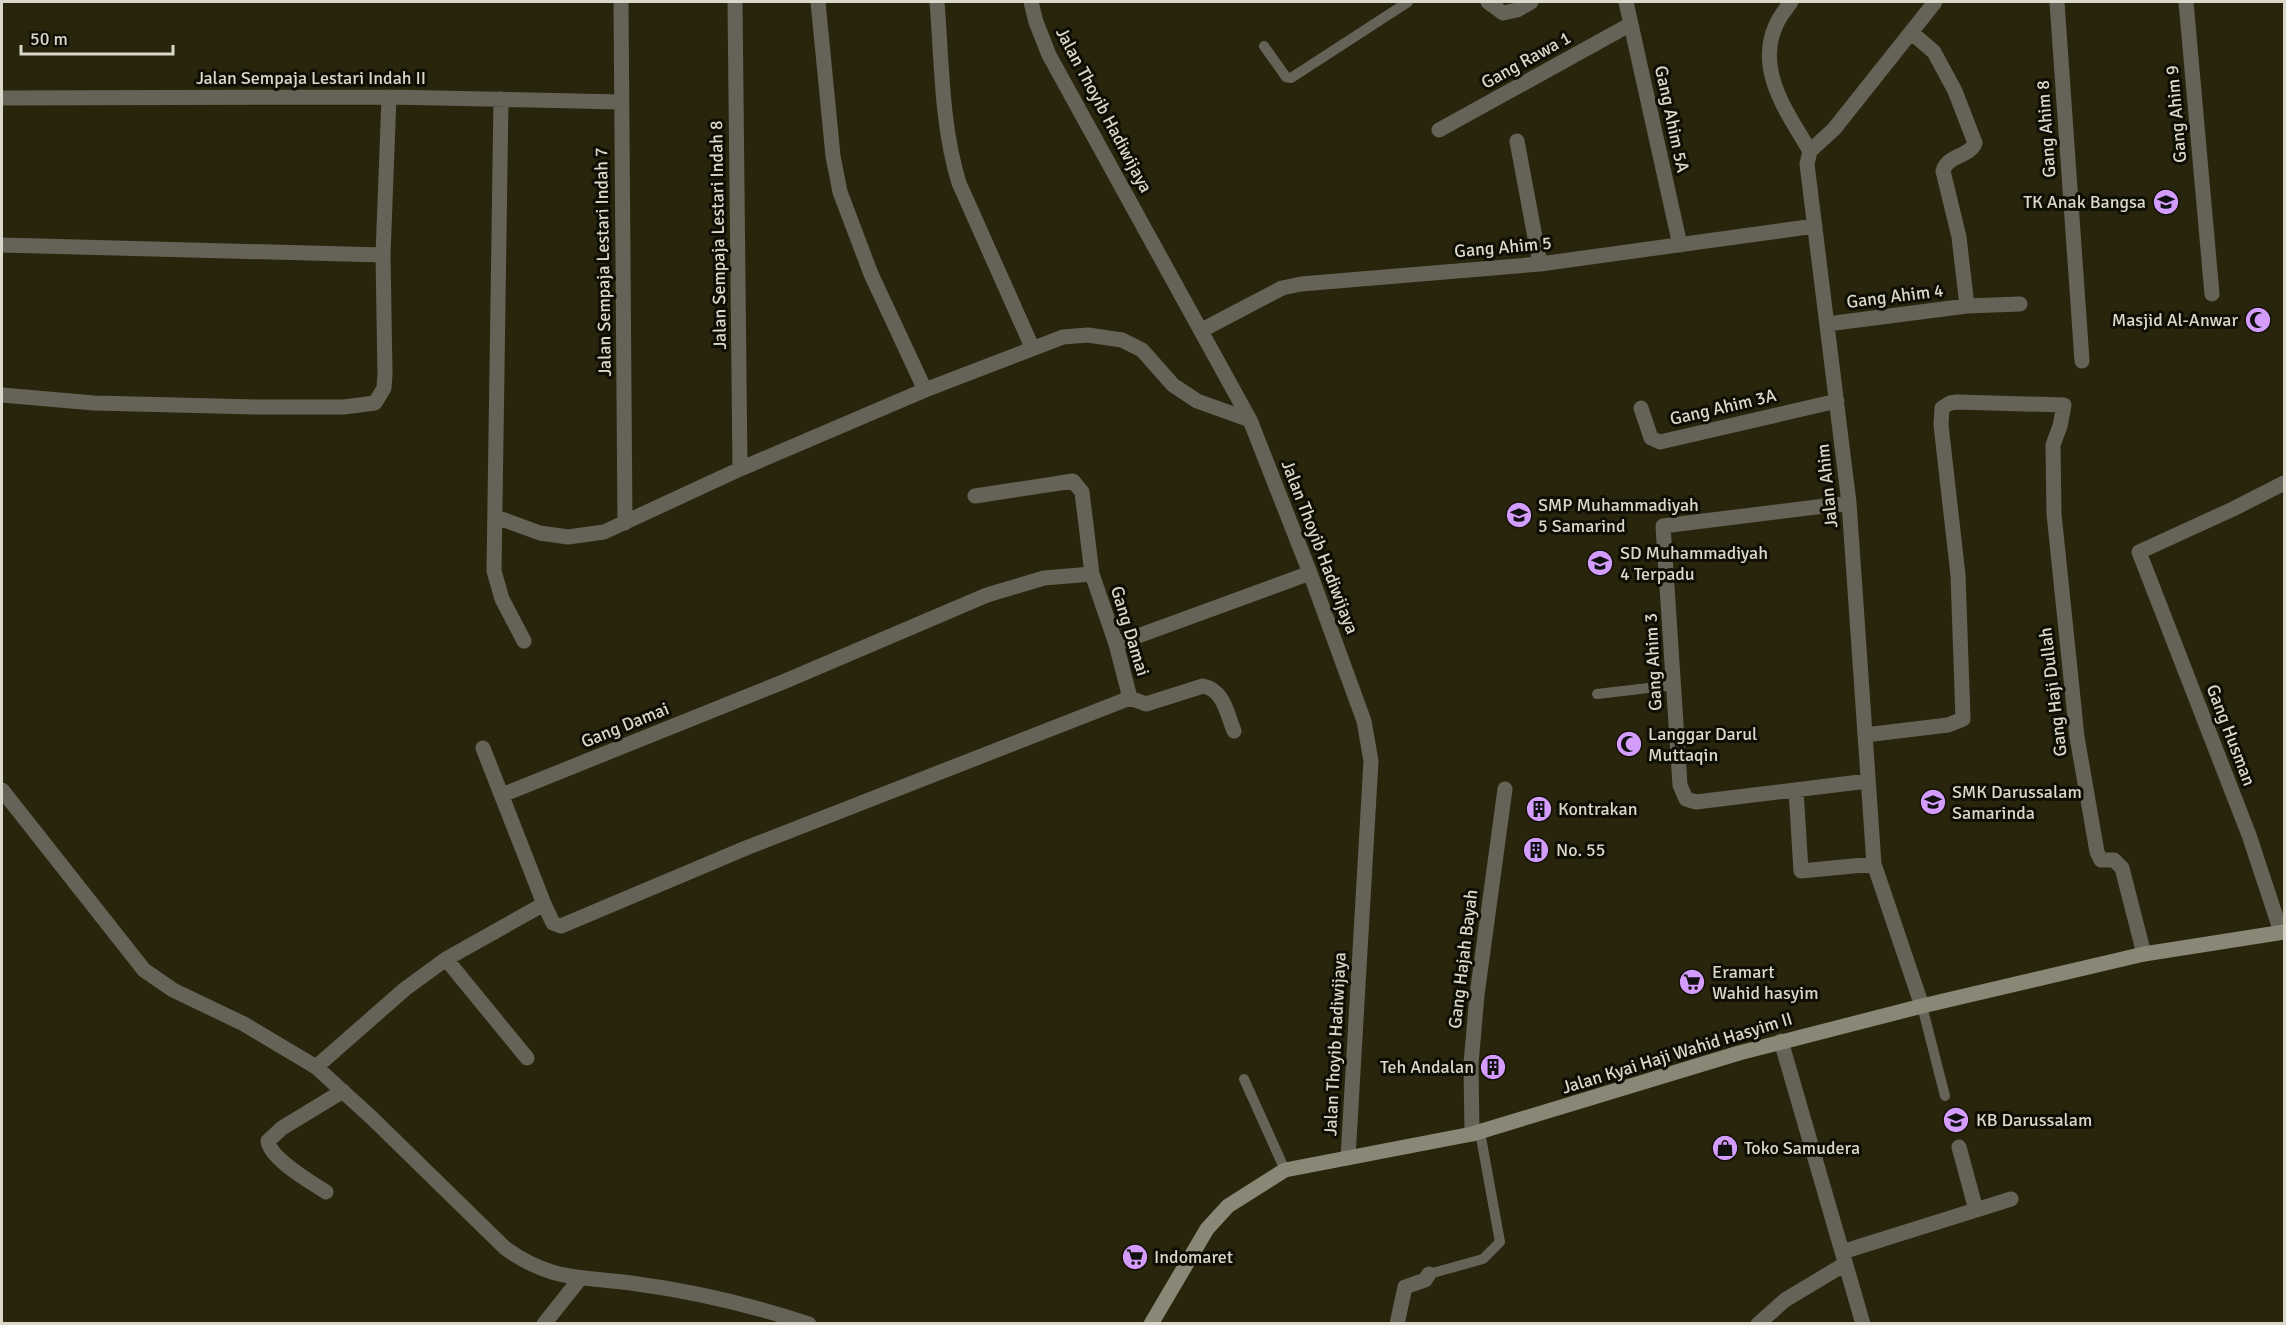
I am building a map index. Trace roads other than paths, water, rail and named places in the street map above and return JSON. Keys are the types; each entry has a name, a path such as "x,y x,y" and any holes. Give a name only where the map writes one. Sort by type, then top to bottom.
{"street":[{"name":"Jalan Sempaja Lestari Indah 7","path":"621,2 625,523"},
{"name":"Jalan Sempaja Lestari Indah 8","path":"735,2 740,469"},
{"path":"818,2 833,156 840,192 871,274 925,390"},
{"path":"938,2 946,130 951,159 959,183 1032,347"},
{"name":"Jalan Thoyib Hadiwijaya","path":"1031,2 1042,40 1053,63 1250,420 1310,573 1364,721 1371,761 1348,1158"},
{"path":"1488,2 1503,13 1517,10 1531,2"},
{"name":"Gang Ahim 5A","path":"1626,2 1680,245"},
{"path":"1791,2 1775,26 1769,53 1773,82 1782,105 1810,151 1834,129 1935,2"},
{"name":"Gang Ahim 8","path":"2057,2 2082,361"},
{"name":"Gang Ahim 9","path":"2186,2 2212,294"},
{"name":"Gang Rawa 1","path":"1439,130 1631,24"},
{"name":"Gang Ahim 4","path":"1912,33 1934,52 1954,91 1976,143 1973,148 1949,160 1943,171 1959,237 1967,306"},
{"name":"Jalan Sempaja Lestari Indah II","path":"2,98 389,97 621,102"},
{"path":"2,395 94,403 257,407 344,407 375,403 384,388 386,374 383,255 389,97"},
{"path":"501,99 495,582 524,641"},
{"path":"1517,141 1539,264"},
{"name":"Jalan Ahim","path":"1810,151 1807,164 1850,503 1874,864 1922,1006"},
{"name":"Gang Ahim 5","path":"1202,330 1282,288 1301,284 1539,264 1815,226"},
{"path":"2,245 383,255"},
{"name":"Gang Ahim 4","path":"1827,324 1967,306 2020,304"},
{"path":"496,517 540,533 568,537 597,533 625,523 740,469 925,390 1063,337 1088,335 1122,340 1142,350 1173,385 1197,401 1250,420"},
{"name":"Gang Ahim 3A","path":"1641,408 1651,438 1660,442 1837,401"},
{"name":"Gang Haji Dullah","path":"1865,735 1948,725 1963,719 1958,575 1941,425 1942,408 1950,402 2064,405 2053,445 2054,514 2077,737 2097,852 2101,860 2119,862 2122,868 2145,954"},
{"path":"975,496 1073,481 1082,492 1092,574"},
{"name":"Gang Husman","path":"2283,932 2249,836 2139,553 2140,550 2233,510 2284,483"},
{"name":"Gang Ahim 3","path":"1850,503 1663,526 1680,785 1686,799 1696,802 1868,781"},
{"path":"1116,644 1310,573"},
{"name":"Gang Damai","path":"1092,574 1116,644 1130,698 756,844 561,926 553,923 543,904 502,795 762,690 987,595 1044,578 1092,574"},
{"path":"1130,698 1146,704 1203,686 1210,687 1221,698 1234,731"},
{"path":"483,748 502,795"},
{"name":"Gang Hajah Bayah","path":"1476,1133 1471,1064 1477,995 1505,789"},
{"path":"2,790 144,970 172,990 244,1024 316,1067 505,1248 540,1270 579,1280 630,1283 707,1297 810,1323"},
{"path":"1796,790 1801,871 1874,864"},
{"path":"316,1067 405,989 446,959 543,904"},
{"name":"Jalan Kyai Haji Wahid Hasyim II","path":"1151,1323 1207,1229 1228,1206 1285,1170 1476,1133 1780,1041 1922,1006 2145,954 2283,932"},
{"path":"446,959 527,1058"},
{"path":"1780,1041 1863,1323"},
{"path":"326,1192 277,1157 269,1149 268,1141 282,1128 343,1091"},
{"path":"1959,1148 1976,1210"},
{"path":"1758,1323 1785,1300 1843,1258 2011,1199"},
{"path":"1397,1323 1405,1287 1425,1281 1429,1274"},
{"path":"544,1323 579,1280"}],"lane":[{"path":"1264,46 1286,77 1292,78 1408,2"},
{"path":"1597,694 1674,685"},
{"path":"1922,1006 1945,1096"},
{"path":"1244,1079 1285,1170"},
{"path":"1429,1274 1483,1259 1500,1242 1476,1133"}],"place":[{"name":"TK Anak Bangsa","path":"2166,202"},
{"name":"Masjid Al-Anwar","path":"2258,320"},
{"name":"SMP Muhammadiyah 5 Samarind","path":"1519,515"},
{"name":"SD Muhammadiyah 4 Terpadu","path":"1600,563"},
{"name":"Langgar Darul Muttaqin","path":"1629,744"},
{"name":"SMK Darussalam Samarinda","path":"1933,802"},
{"name":"Kontrakan","path":"1539,809"},
{"name":"No. 55","path":"1536,850"},
{"name":"Eramart Wahid hasyim","path":"1692,982"},
{"name":"Teh Andalan","path":"1493,1067"},
{"name":"KB Darussalam","path":"1956,1120"},
{"name":"Toko Samudera","path":"1725,1148"},
{"name":"Indomaret","path":"1135,1257"}]}
